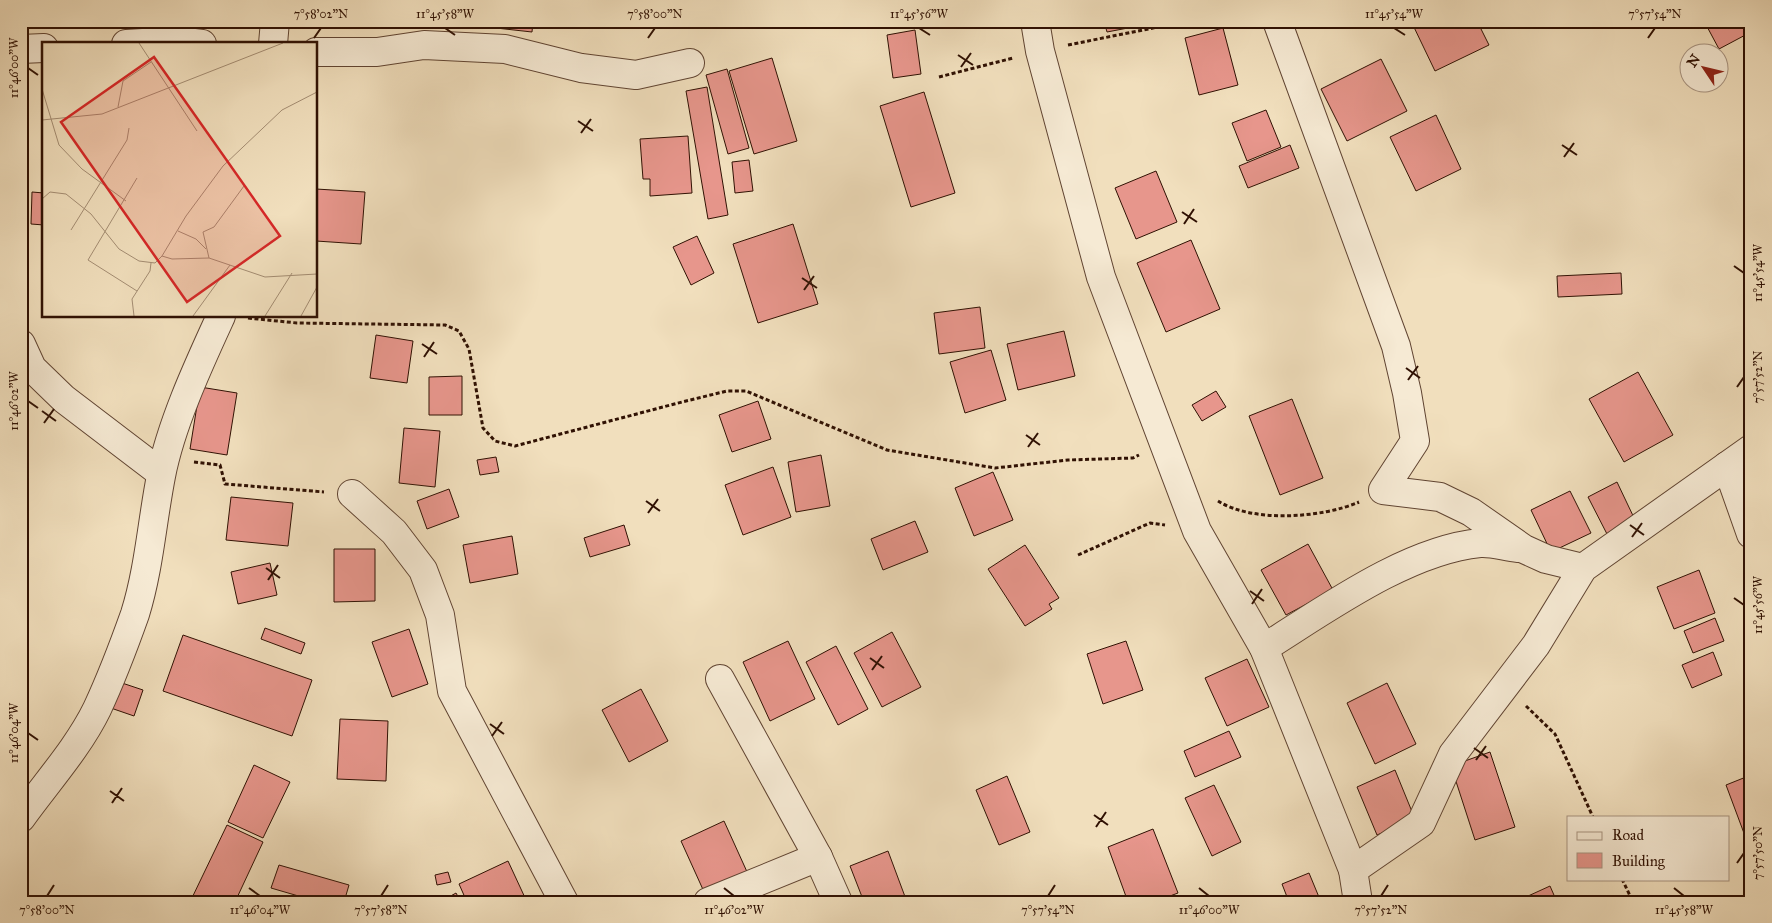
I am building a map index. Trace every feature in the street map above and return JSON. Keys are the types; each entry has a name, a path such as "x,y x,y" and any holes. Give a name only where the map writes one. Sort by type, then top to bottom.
{"street":[{"path":"273,42 275,21"},
{"path":"1036,21 1040,51 1101,277 1197,531 1264,648 1353,870 1358,902"},
{"path":"1277,21 1396,346 1407,393 1414,441 1383,490 1440,497 1470,512 1524,549 1546,559 1583,568"},
{"path":"160,42 185,42"},
{"path":"318,52 377,52 424,45 505,49 581,68 636,75 690,63"},
{"path":"21,49 42,48"},
{"path":"21,818 76,742 96,710 134,614 145,576 164,466 194,375 231,318"},
{"path":"21,344 32,368 64,399 164,466"},
{"path":"1353,870 1421,823 1453,754 1536,645 1583,568 1751,449"},
{"path":"1727,466 1751,534"},
{"path":"352,494 394,532 423,570 440,615 452,691 564,902"},
{"path":"1264,648 1401,567 1444,550 1482,543 1524,549"},
{"path":"720,679 818,857 838,902"},
{"path":"708,902 818,857"}],"path":[{"path":"245,318 297,322 445,325 459,331 469,349 483,428 496,441 515,446 727,391 746,391 887,450 995,468 1068,460 1133,458 1164,444"},
{"path":"164,466 220,465 225,484 352,494"},
{"path":"1213,498 1228,507 1282,517 1340,510 1388,490"},
{"path":"1078,555 1150,523 1197,531"},
{"path":"1505,685 1555,734 1593,816"},
{"path":"1622,880 1633,902"}],"building":[{"path":"497,21 533,21 532,32 496,28"},
{"path":"553,21 593,21 593,27 553,26"},
{"path":"1104,21 1154,21 1154,23 1107,32"},
{"path":"1411,21 1477,21 1489,45 1435,71"},
{"path":"1704,21 1751,21 1751,32 1730,43 1715,42"},
{"path":"1223,28 1238,85 1199,95 1185,38"},
{"path":"915,30 921,74 893,78 887,35"},
{"path":"772,58 797,141 754,154 729,71"},
{"path":"1381,59 1407,111 1347,141 1321,89"},
{"path":"727,69 749,148 728,154 706,75"},
{"path":"707,87 728,215 708,219 686,91"},
{"path":"924,92 955,193 911,207 880,106"},
{"path":"1266,110 1281,147 1247,161 1232,123"},
{"path":"1436,115 1461,169 1416,191 1390,137"},
{"path":"688,136 692,193 650,196 650,179 643,179 640,139"},
{"path":"1290,145 1299,168 1248,188 1239,166"},
{"path":"749,160 753,191 735,193 732,162"},
{"path":"1156,171 1177,222 1136,239 1115,188"},
{"path":"318,189 365,192 361,244 318,241"},
{"path":"32,192 42,193 42,225 31,224"},
{"path":"793,224 818,304 758,323 733,244"},
{"path":"697,236 714,273 691,285 673,247"},
{"path":"1191,240 1220,309 1166,332 1137,263"},
{"path":"1621,273 1622,294 1558,297 1557,276"},
{"path":"980,307 985,348 939,354 934,313"},
{"path":"1064,331 1075,376 1018,390 1007,344"},
{"path":"376,335 413,341 407,383 370,378"},
{"path":"991,350 1006,400 965,413 950,362"},
{"path":"1638,372 1673,435 1624,462 1589,399"},
{"path":"462,376 462,415 429,415 429,377"},
{"path":"200,387 237,393 227,455 190,449"},
{"path":"1216,391 1226,407 1202,421 1192,405"},
{"path":"1292,399 1323,478 1280,495 1249,416"},
{"path":"758,401 771,439 732,452 719,415"},
{"path":"404,428 440,431 435,487 399,483"},
{"path":"821,455 830,506 796,512 788,462"},
{"path":"496,457 499,472 480,475 477,460"},
{"path":"773,467 791,517 743,535 725,485"},
{"path":"993,472 1013,520 974,536 955,488"},
{"path":"1617,482 1636,522 1608,536 1588,497"},
{"path":"449,489 459,517 427,529 417,501"},
{"path":"1570,491 1591,533 1551,552 1531,510"},
{"path":"231,497 293,503 288,546 226,540"},
{"path":"915,521 928,552 883,570 871,539"},
{"path":"624,525 630,545 590,557 584,538"},
{"path":"512,536 518,574 470,583 463,545"},
{"path":"1308,544 1333,590 1286,615 1261,570"},
{"path":"1025,545 1059,598 1049,604 1052,609 1025,626 988,569"},
{"path":"334,549 375,549 375,601 334,602"},
{"path":"270,563 277,595 238,604 231,572"},
{"path":"1699,570 1715,613 1674,629 1657,587"},
{"path":"1715,618 1724,641 1693,653 1684,631"},
{"path":"265,628 305,643 301,654 261,639"},
{"path":"409,629 428,684 392,697 372,642"},
{"path":"892,632 921,687 882,707 854,653"},
{"path":"183,635 312,680 292,736 163,691"},
{"path":"788,641 815,699 770,721 743,662"},
{"path":"1126,641 1143,690 1103,704 1087,654"},
{"path":"836,646 868,709 838,725 806,662"},
{"path":"1713,652 1722,675 1692,688 1682,665"},
{"path":"1247,659 1269,707 1227,726 1205,678"},
{"path":"113,680 143,690 134,716 105,706"},
{"path":"1387,683 1416,744 1375,764 1347,703"},
{"path":"641,689 668,741 629,762 602,710"},
{"path":"340,719 388,721 386,781 337,779"},
{"path":"1229,731 1241,757 1195,777 1184,751"},
{"path":"1490,752 1515,827 1475,840 1451,766"},
{"path":"254,765 290,782 263,838 228,822"},
{"path":"1395,770 1415,819 1377,835 1357,787"},
{"path":"1751,775 1751,852 1726,785"},
{"path":"1007,776 1030,832 999,845 976,790"},
{"path":"1214,785 1241,842 1212,856 1185,798"},
{"path":"724,821 748,874 705,894 681,841"},
{"path":"227,825 263,842 235,902 190,902"},
{"path":"1153,829 1178,893 1154,902 1128,902 1108,847"},
{"path":"888,851 907,902 864,902 850,866"},
{"path":"508,861 527,902 467,902 459,884"},
{"path":"279,865 349,885 344,902 319,902 271,888"},
{"path":"448,872 451,882 437,885 435,875"},
{"path":"1309,873 1321,902 1289,902 1282,884"},
{"path":"1550,886 1557,902 1515,902"},
{"path":"456,893 461,902 440,902"}]}
